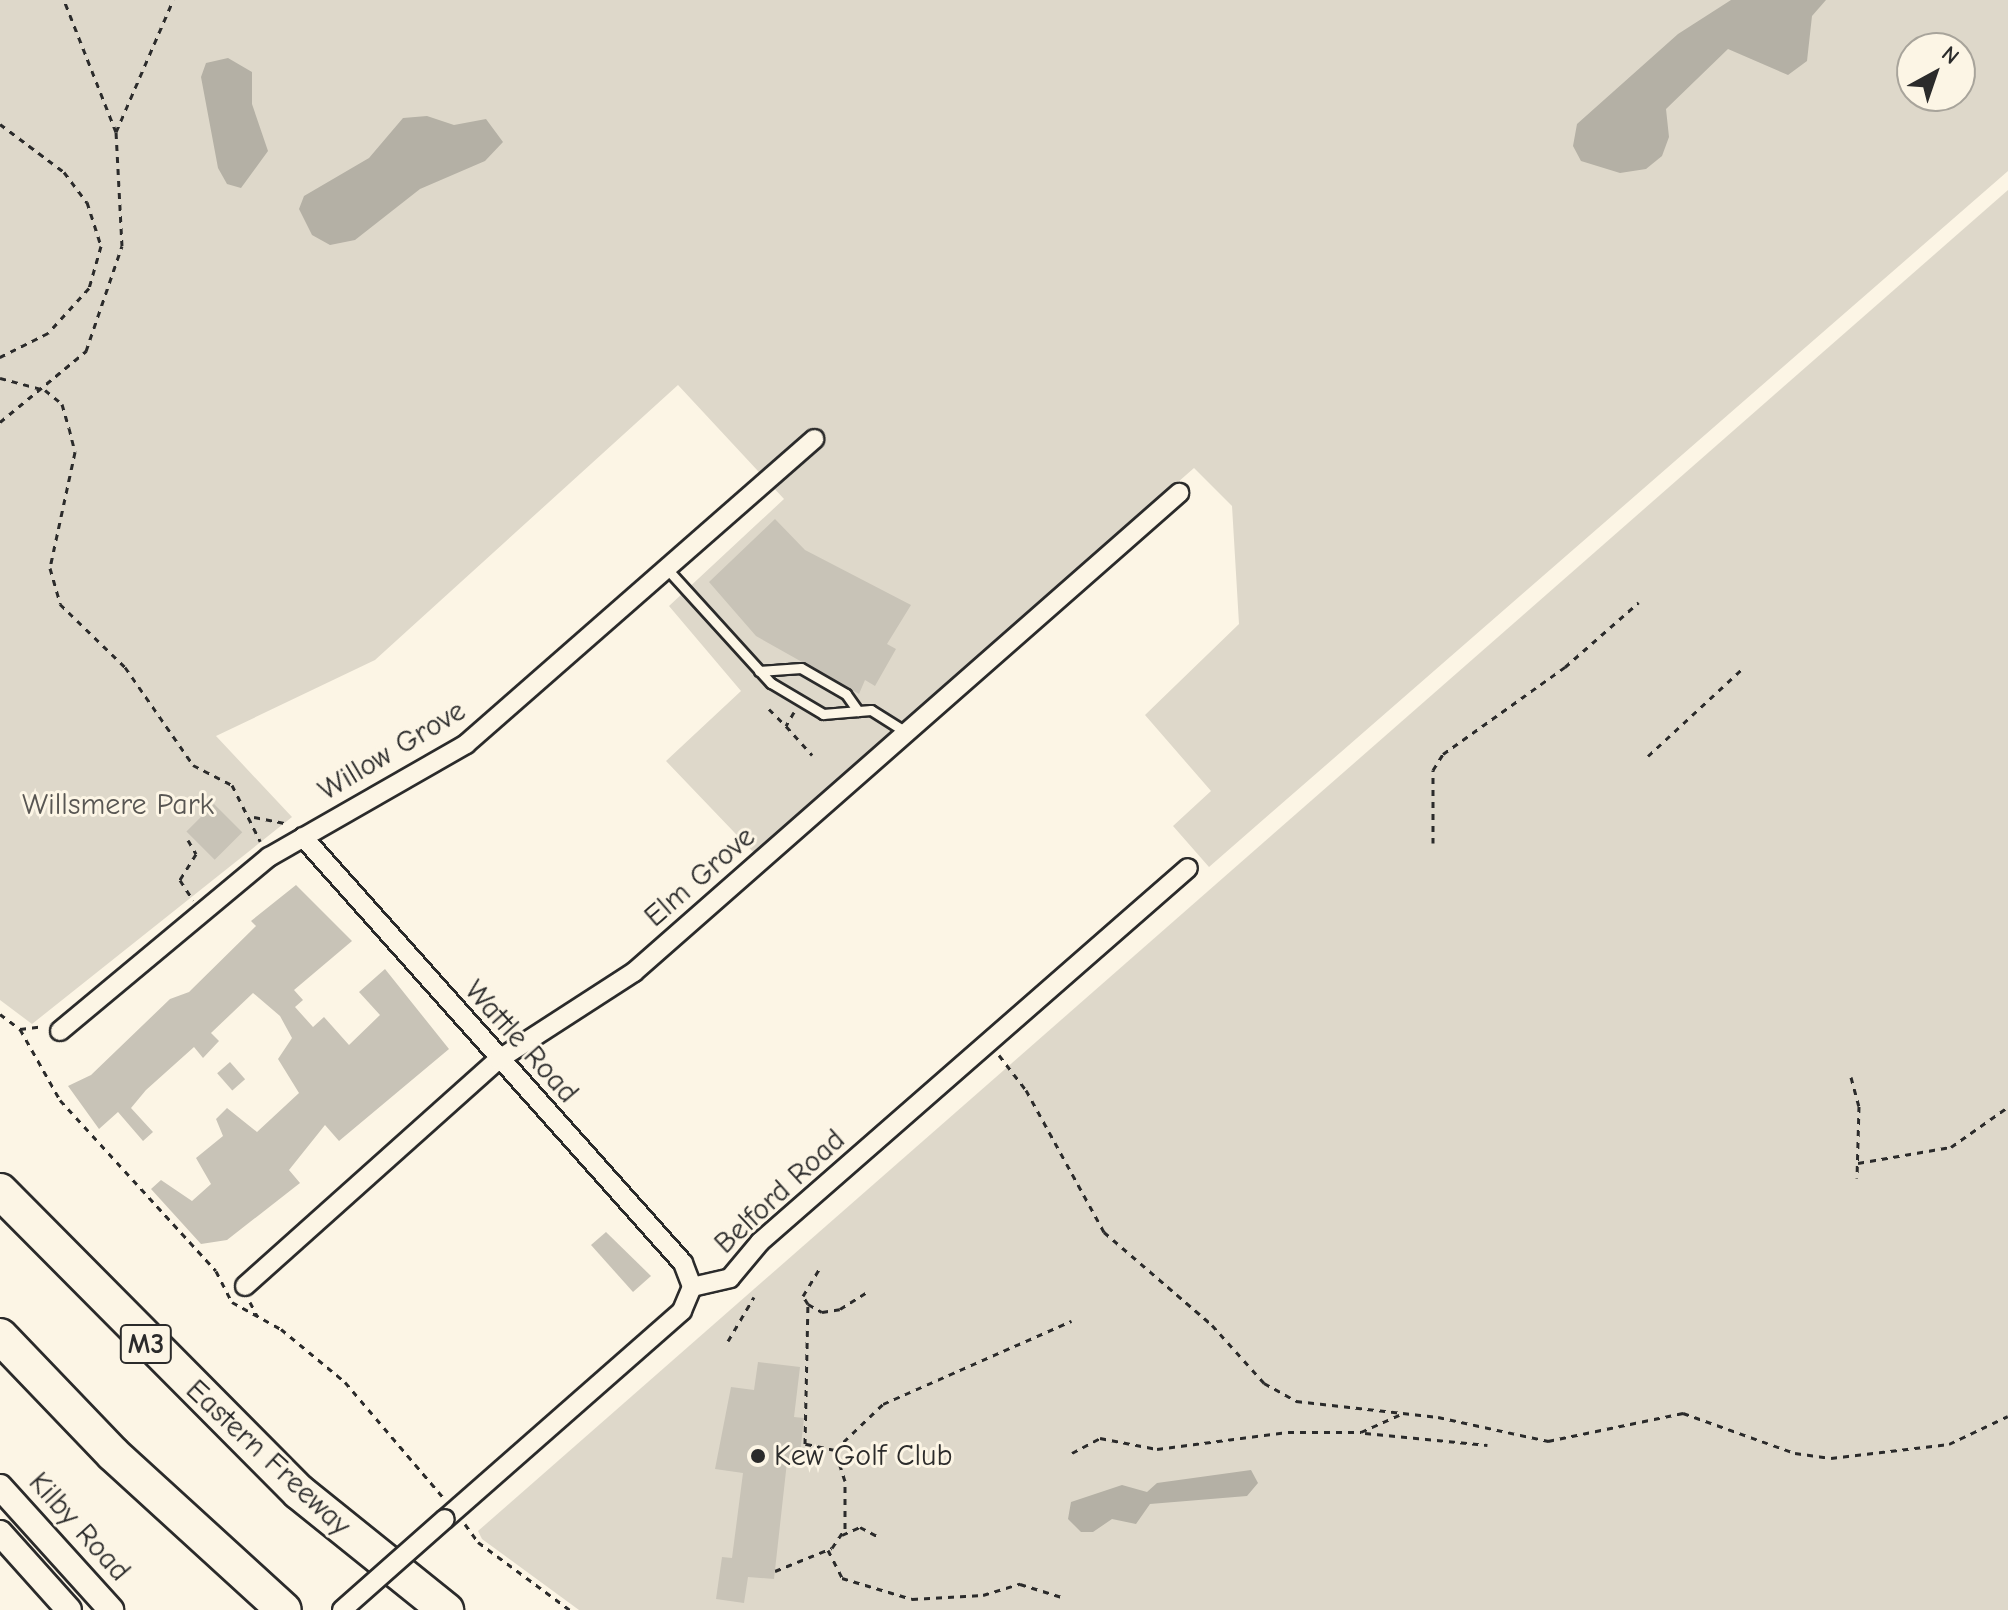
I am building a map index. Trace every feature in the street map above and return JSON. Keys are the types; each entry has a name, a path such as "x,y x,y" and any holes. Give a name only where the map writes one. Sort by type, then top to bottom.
{"highway":[{"name":"Eastern Freeway","path":"0,1191 299,1492 446,1610"},
{"path":"0,1336 113,1454 284,1610"}],"street":[{"name":"Willow Grove","path":"60,1031 269,857 466,744 814,439"},
{"name":"Elm Grove","path":"245,1286 498,1060 634,972 1179,493"},
{"name":"Wattle Road","path":"303,837 498,1060 683,1263 692,1287"},
{"name":"Belford Road","path":"692,1287 730,1278 760,1242 1188,868"},
{"path":"342,1610 682,1311 692,1287"},
{"name":"Kilby Road","path":"2,1492 111,1610"},
{"name":"Kilby Road","path":"0,1533 69,1610"}],"lane":[{"path":"668,570 759,671 823,714 871,710 906,732"},
{"path":"759,671 801,668 846,694 858,711"}],"path":[{"path":"1,421 45,390 86,351 122,246 116,132 64,0"},
{"path":"116,132 173,0"},
{"path":"0,124 64,172 87,202 101,246 89,288 48,333 0,357"},
{"path":"0,378 45,390 62,404 75,452 52,587 125,667 193,765 232,785 251,815 269,857"},
{"path":"1433,843 1433,770 1443,754 1565,667 1639,602"},
{"path":"1648,756 1743,668"},
{"path":"769,709 786,726"},
{"path":"251,815 284,823"},
{"path":"188,840 196,854 180,880 205,910"},
{"path":"0,1014 20,1029 60,1031"},
{"path":"989,1042 1026,1090 1104,1232 1212,1325 1264,1383 1317,1406 1399,1415 1548,1441 1683,1413 1795,1453 1831,1458 1949,1444 2008,1416"},
{"path":"1851,1077 1857,1178"},
{"path":"1858,1163 1951,1147 2008,1107"},
{"path":"819,1269 803,1296 808,1304 822,1312 840,1309 866,1293"},
{"path":"728,1341 754,1297"},
{"path":"808,1304 803,1443 835,1450"},
{"path":"835,1450 883,1404 1071,1321"},
{"path":"1361,1432 1399,1415"},
{"path":"1072,1453 1100,1438 1157,1449 1288,1432 1361,1432 1487,1445"},
{"path":"835,1450 848,1509 842,1535"},
{"path":"450,1515 478,1542 570,1610"},
{"path":"775,1571 828,1550 842,1535 860,1527 877,1536"},
{"path":"828,1550 842,1578 912,1599 983,1595 1020,1584 1065,1598"}],"green space":[{"name":"Willsmere Park","path":"0,0 2008,0 2008,171 1209,867 1173,826 1211,791 1145,715 1239,624 1232,506 1194,468 755,854 666,761 741,691 669,606 784,499 678,385 375,660 216,736 292,817 32,1024 0,1000"},
{"name":"Kew Golf Club","path":"2008,190 2008,1610 579,1610 482,1539 478,1531"}],"shaded area":[{"path":"1731,0 1826,0 1812,16 1807,61 1788,75 1728,49 1666,109 1669,137 1662,156 1646,169 1620,173 1581,161 1573,146 1577,124 1678,34"},
{"path":"228,58 252,72 252,104 268,151 241,188 227,184 218,168 201,77 206,63"},
{"path":"427,116 454,125 486,119 503,142 485,161 420,189 355,240 330,245 312,235 299,209 304,196 369,158 403,118"},
{"path":"1251,1470 1258,1483 1247,1496 1150,1504 1136,1524 1112,1519 1093,1532 1081,1532 1068,1519 1071,1502 1122,1485 1147,1492 1157,1483"}],"building":[{"path":"775,519 805,550 911,605 887,644 896,649 875,686 865,680 859,694 756,636 709,582"},
{"path":"214,804 242,832 215,860 186,832"},
{"path":"296,885 352,941 294,990 303,1000 295,1007 313,1027 324,1017 349,1045 380,1015 359,992 385,969 449,1049 339,1141 325,1125 289,1170 300,1183 227,1240 201,1244 151,1189 161,1180 192,1201 211,1184 196,1158 223,1136 216,1119 227,1108 257,1132 299,1093 278,1059 292,1038 280,1016 253,993 211,1033 219,1041 203,1058 194,1047 146,1090 131,1108 153,1132 143,1141 118,1112 99,1129 68,1086 91,1075 170,999 189,992 256,926 251,921"},
{"path":"230,1062 245,1079 232,1091 217,1073"},
{"path":"606,1232 651,1276 633,1292 591,1245"},
{"name":"Kew Golf Club","path":"758,1362 800,1367 794,1417 804,1418 799,1463 787,1462 774,1579 748,1577 744,1603 716,1599 722,1557 732,1558 743,1473 715,1469 731,1387 754,1390"}],"place":[{"name":"Kew Golf Club","path":"758,1456"}]}
